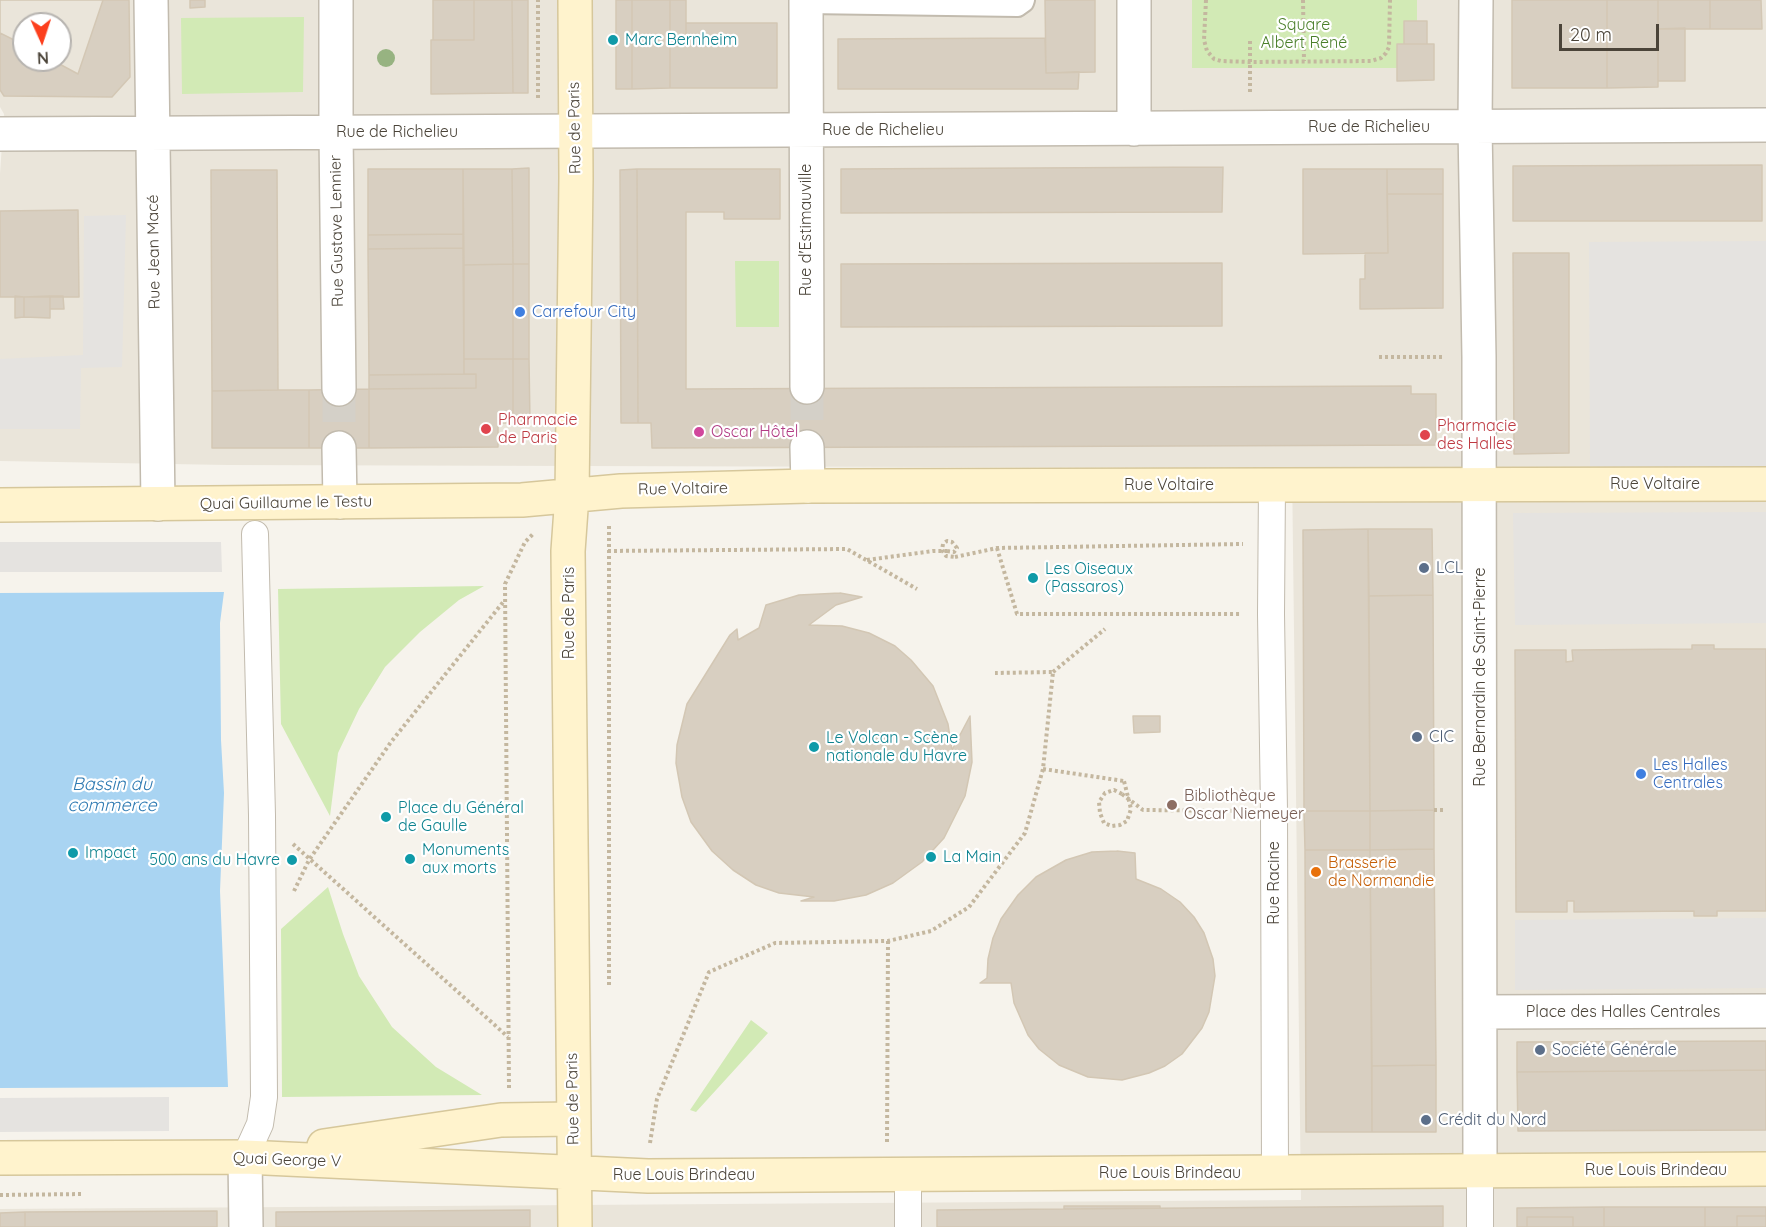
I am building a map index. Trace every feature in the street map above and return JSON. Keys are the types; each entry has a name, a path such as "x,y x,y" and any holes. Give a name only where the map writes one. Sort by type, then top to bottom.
{"main road":[{"name":"Rue de Paris","path":"575,0 572,495 568,551 575,1227"},
{"name":"Rue Voltaire","path":"572,495 808,486 1766,484"},
{"name":"Quai Guillaume le Testu","path":"0,505 522,500 572,495"},
{"path":"245,1157 513,1119 573,1119"},
{"name":"Quai George V","path":"0,1158 245,1157 574,1173"},
{"name":"Rue Louis Brindeau","path":"574,1173 648,1176 1766,1169"}],"street":[{"name":"Rue Jean Macé","path":"151,0 158,504"},
{"name":"Rue Gustave Lennier","path":"336,0 339,389"},
{"path":"1134,0 1134,129"},
{"name":"Rue Bernardin de Saint-Pierre","path":"1476,0 1480,1227"},
{"name":"Rue d'Estimauville","path":"806,3 807,387"},
{"name":"Rue de Richelieu","path":"0,134 1766,126"},
{"path":"807,447 808,486"},
{"path":"339,448 340,502"},
{"name":"Rue Racine","path":"1272,484 1275,1173"},
{"path":"246,1227 245,1157 260,1124 264,1097 262,815 255,534"},
{"name":"Place des Halles Centrales","path":"1480,1012 1766,1011"},
{"path":"908,1175 908,1227"}],"lane":[{"path":"806,3 906,3 1018,8 1026,0"}],"path":[{"path":"1206,0 1204,40 1207,51 1214,59 1221,61 1250,62 1371,61 1381,58 1389,47 1390,0"},
{"path":"1303,0 1304,61"},
{"path":"1250,41 1251,128"},
{"path":"1379,357 1411,357"},
{"path":"609,492 609,996"},
{"path":"513,1119 509,1099 505,584 525,542"},
{"path":"866,560 933,551 936,552 947,551 954,552 957,548 952,542 947,542 942,550 945,556 955,557 997,548 1271,543"},
{"path":"997,548 1017,614 1271,615"},
{"path":"568,551 847,549 917,589"},
{"path":"289,901 309,860 391,742 505,600"},
{"path":"995,673 1053,672 1105,629"},
{"path":"649,1146 657,1099 709,972 775,943 888,941 931,931 969,907 1025,833 1043,769 1053,672"},
{"path":"1043,769 1124,781 1126,790 1129,800 1131,809 1127,821 1112,826 1104,823 1099,802 1105,793 1114,790 1122,794 1129,799 1143,810 1274,811"},
{"path":"262,815 309,860 509,1038"},
{"path":"887,1123 888,941"}],"shaded area":[{"path":"0,0 1766,0 1766,1227 0,1227 0,1209 1301,1200 1292,468 228,465 0,461 0,174 4,114 0,107"},
{"path":"126,215 122,367 81,368 80,429 0,429 0,359 83,355 84,216"},
{"path":"1766,241 1766,467 1590,468 1589,242"},
{"path":"1766,512 1766,623 1515,625 1513,513"},
{"path":"0,542 221,542 222,572 0,572"},
{"path":"1766,918 1766,988 1515,990 1515,920"},
{"path":"169,1097 169,1131 0,1132 0,1098"}],"green space":[{"name":"Square Albert René","path":"1192,0 1417,0 1417,68 1192,68"},
{"path":"304,17 303,92 182,94 181,18"},
{"path":"735,261 779,261 779,327 736,327"},
{"path":"484,586 459,600 420,632 385,667 359,709 338,753 330,816 281,724 278,589"},
{"path":"328,887 359,976 392,1027 436,1067 482,1095 282,1097 281,929"},
{"path":"751,1020 768,1033 696,1112 690,1110"}],"water":[{"name":"Bassin du commerce","path":"224,592 220,623 224,793 220,891 228,1087 0,1088 0,593"}],"building":[{"path":"0,0 129,0 130,77 112,97 4,96 0,90"},
{"path":"0,0 103,0 78,74 72,71 72,12 12,12 12,39 0,33"},
{"path":"190,0 205,0 205,7 190,8"},
{"path":"433,0 474,0 474,40 433,40"},
{"path":"474,0 512,0 513,93 431,94 431,40 474,40"},
{"path":"512,0 528,0 528,93 513,93"},
{"path":"616,0 632,0 632,89 616,89"},
{"path":"632,0 670,0 670,88 632,89"},
{"path":"670,0 686,0 686,43 670,43"},
{"path":"1045,0 1095,0 1095,72 1046,73"},
{"path":"1512,0 1607,0 1607,88 1512,88"},
{"path":"1607,0 1658,0 1658,87 1607,88"},
{"path":"1658,0 1710,0 1710,29 1658,29"},
{"path":"1710,0 1761,0 1762,29 1710,29"},
{"path":"1404,21 1427,21 1427,44 1404,44"},
{"path":"686,23 777,23 777,88 670,88 670,43 686,43"},
{"path":"1685,28 1685,81 1658,81 1658,29"},
{"path":"1045,38 1046,73 1079,72 1078,89 838,89 838,39"},
{"path":"1397,44 1434,44 1434,80 1397,81"},
{"path":"1762,165 1762,221 1513,221 1513,166"},
{"path":"1223,167 1222,212 841,213 841,169"},
{"path":"529,168 529,264 513,264 512,169"},
{"path":"368,169 463,169 463,234 368,235"},
{"path":"463,169 512,169 513,264 464,265"},
{"path":"637,169 780,169 780,219 724,219 724,212 686,212 686,389 1411,386 1411,394 1436,394 1436,445 652,448 651,423 638,423"},
{"path":"637,169 638,423 621,423 620,170"},
{"path":"1303,169 1387,169 1388,253 1303,254"},
{"path":"1387,169 1443,169 1443,194 1387,194"},
{"path":"211,170 277,170 278,390 212,391"},
{"path":"1387,194 1443,194 1443,308 1360,309 1360,279 1365,279 1365,253 1388,253"},
{"path":"78,210 79,297 0,297 0,211"},
{"path":"463,234 463,248 368,249 368,235"},
{"path":"463,248 464,374 369,375 368,249"},
{"path":"1513,253 1569,253 1569,453 1514,454"},
{"path":"1222,263 1222,326 841,327 841,264"},
{"path":"513,264 529,264 529,359 513,359"},
{"path":"513,264 513,359 464,359 464,265"},
{"path":"15,296 24,297 24,317 15,318"},
{"path":"50,296 63,296 64,309 50,309"},
{"path":"50,296 50,318 24,317 24,297"},
{"path":"464,359 513,359 513,423 498,423 498,447 369,448 369,389 476,388 476,374 464,374"},
{"path":"513,359 529,359 530,423 513,423"},
{"path":"476,374 476,388 369,389 369,375"},
{"path":"369,389 369,448 309,448 309,390"},
{"path":"309,390 309,448 212,448 212,391"},
{"path":"1368,529 1432,529 1433,595 1369,596"},
{"path":"1368,529 1370,811 1304,811 1303,530"},
{"name":"Le Volcan - Scène nationale du Havre","path":"840,593 862,597 836,605 809,625 842,626 869,633 895,646 911,660 933,686 948,724 952,750 970,716 972,762 965,796 944,838 922,862 893,883 866,895 834,901 801,901 814,897 779,893 756,885 733,870 712,851 691,822 682,797 676,763 677,745 687,704 730,635 737,629 738,640 759,628 766,605 799,595"},
{"path":"1433,595 1434,810 1370,811 1369,596"},
{"name":"Les Halles Centrales","path":"1692,645 1714,645 1714,649 1766,649 1766,911 1717,911 1717,916 1694,916 1694,911 1574,912 1574,901 1567,901 1567,912 1516,912 1515,650 1566,650 1566,662 1573,661 1572,650 1692,649"},
{"path":"1133,716 1160,716 1160,732 1134,733"},
{"path":"1434,810 1434,849 1370,850 1370,811"},
{"path":"1304,811 1370,811 1370,850 1305,850"},
{"path":"1434,849 1436,1065 1372,1066 1370,850"},
{"path":"1305,850 1370,850 1372,1132 1306,1132"},
{"path":"1092,852 1135,853 1136,879 1161,889 1180,902 1194,917 1204,933 1213,959 1215,976 1209,1012 1202,1028 1182,1054 1165,1066 1149,1073 1122,1080 1088,1077 1059,1065 1039,1049 1028,1035 1014,1003 1011,983 980,983 987,978 988,959 1001,919 1018,895 1036,877 1066,860"},
{"path":"1766,1041 1766,1070 1517,1072 1517,1042"},
{"path":"1436,1065 1436,1132 1372,1132 1372,1066"},
{"path":"1766,1070 1766,1130 1518,1131 1517,1072"},
{"path":"1064,1206 1160,1206 1160,1208 1064,1209"},
{"path":"1443,1206 1443,1227 937,1227 937,1210"},
{"path":"1604,1207 1604,1227 1573,1227 1573,1217 1527,1217 1527,1227 1517,1227 1517,1208"},
{"path":"1604,1207 1705,1207 1705,1227 1604,1227"},
{"path":"1705,1207 1766,1207 1766,1216 1737,1216 1737,1227 1705,1227"},
{"path":"530,1210 530,1227 276,1227 276,1212"},
{"path":"217,1211 217,1227 25,1227 25,1212"},
{"path":"25,1212 25,1227 0,1227 0,1213"},
{"path":"1737,1216 1766,1216 1766,1227 1737,1227"},
{"path":"1527,1217 1573,1217 1573,1227 1527,1227"}],"tunnel":[{"path":"807,387 807,447"},
{"path":"339,389 339,448"}],"place":[{"name":"Marc Bernheim","path":"613,40"},
{"name":"Carrefour City","path":"520,312"},
{"name":"Pharmacie de Paris","path":"486,429"},
{"name":"Oscar Hôtel","path":"699,432"},
{"name":"Pharmacie des Halles","path":"1425,435"},
{"name":"LCL","path":"1424,568"},
{"name":"Les Oiseaux (Passaros)","path":"1033,578"},
{"name":"CIC","path":"1417,737"},
{"name":"Le Volcan - Scène nationale du Havre","path":"814,747"},
{"name":"Les Halles Centrales","path":"1641,774"},
{"name":"Bibliothèque Oscar Niemeyer","path":"1172,805"},
{"name":"Place du Général de Gaulle","path":"386,817"},
{"name":"Impact","path":"73,853"},
{"name":"La Main","path":"931,857"},
{"name":"Monuments aux morts","path":"410,859"},
{"name":"500 ans du Havre","path":"292,860"},
{"name":"Brasserie de Normandie","path":"1316,872"},
{"name":"Société Générale","path":"1540,1050"},
{"name":"Crédit du Nord","path":"1426,1120"}]}
